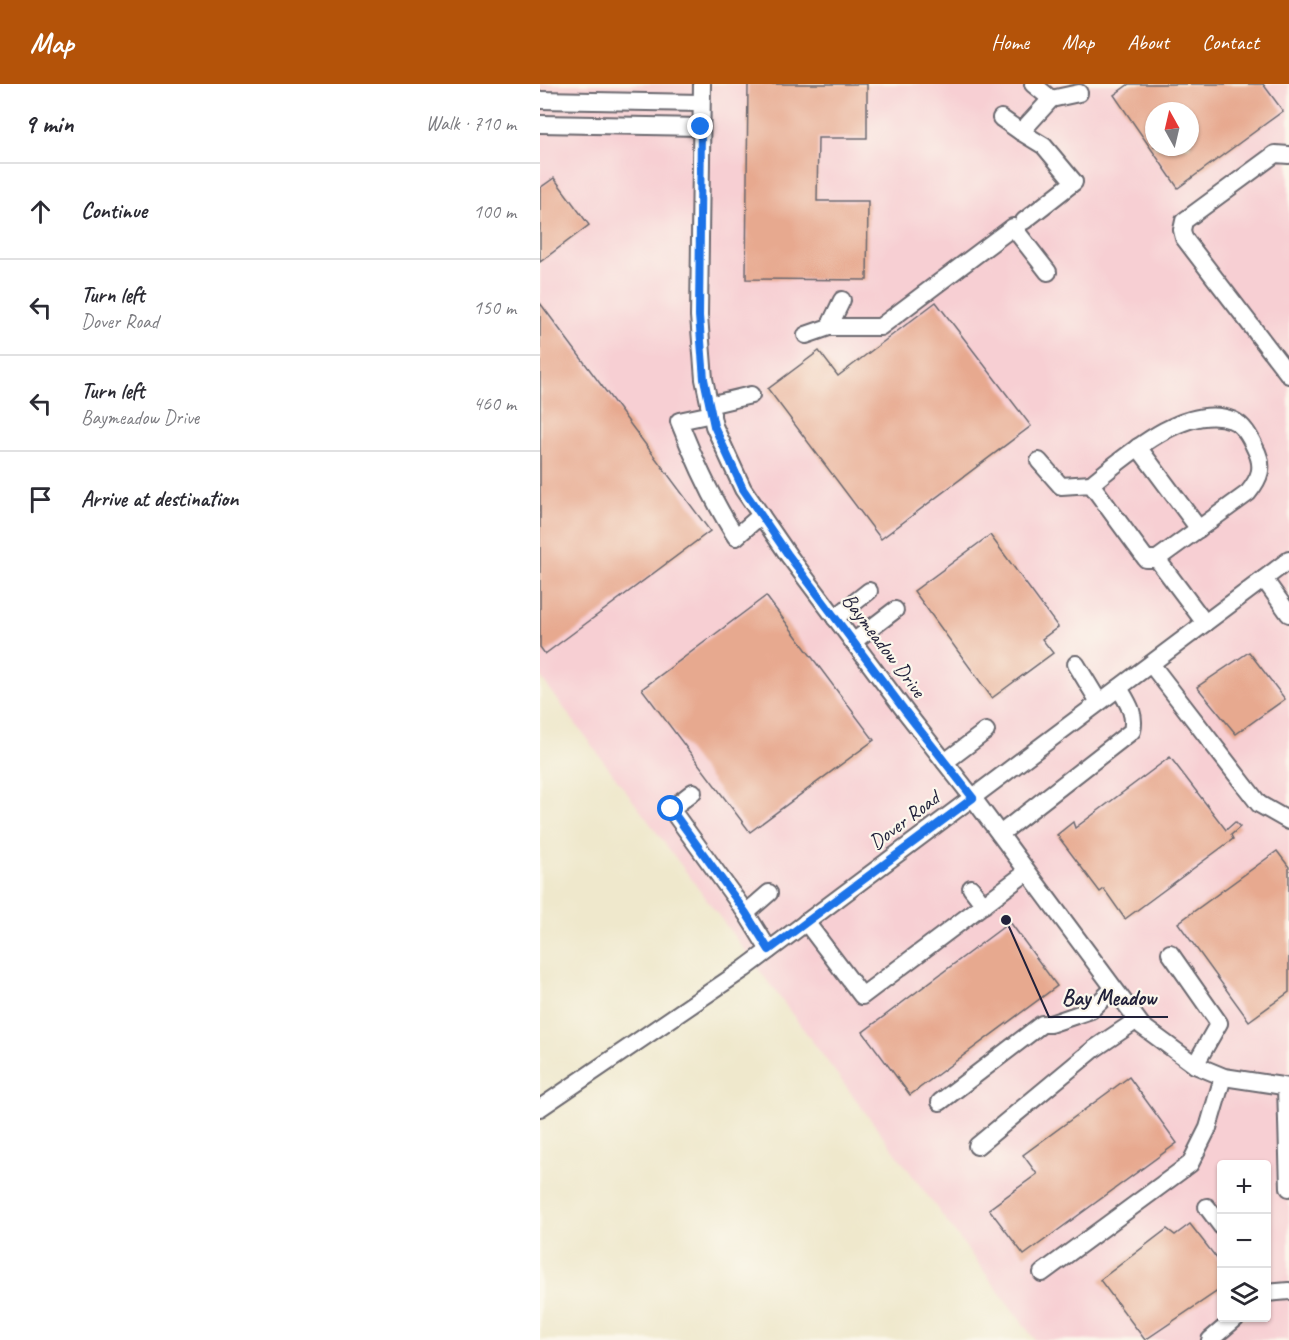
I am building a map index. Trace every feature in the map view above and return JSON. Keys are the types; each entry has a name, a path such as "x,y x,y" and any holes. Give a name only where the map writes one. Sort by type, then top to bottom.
{"street":[{"name":"Baymeadow Drive","path":"702,84 699,316 704,379 714,426 743,489 835,618 973,798 1142,1026 1195,1065 1222,1077 1288,1087"},
{"path":"1033,84 1051,99"},
{"path":"1021,132 1051,99 1079,93"},
{"path":"540,100 701,104"},
{"path":"1001,118 1044,146 1074,182 1024,220"},
{"path":"540,124 701,127"},
{"path":"1289,155 1275,154 1184,221 1182,230 1184,238 1289,375"},
{"path":"806,335 830,327 879,327 1013,227 1048,272"},
{"path":"830,327 842,300"},
{"path":"751,395 680,421 706,486 736,537 761,515"},
{"path":"1039,461 1061,486 1091,484 1138,447 1187,420 1214,417 1234,420 1247,432 1258,453 1259,480 1248,493 1157,559 1146,559 1091,484"},
{"path":"1138,447 1199,529"},
{"path":"1157,559 1205,623"},
{"name":"Dover Road","path":"540,1108 744,969 1289,560"},
{"path":"1264,579 1289,614"},
{"path":"835,618 869,591"},
{"path":"853,642 895,610"},
{"path":"1076,664 1100,702"},
{"path":"1151,664 1259,804 1289,820"},
{"path":"1000,834 1132,731 1134,721 1130,705 1119,688"},
{"path":"945,762 986,731"},
{"path":"693,792 671,809 746,913 769,950"},
{"path":"806,922 862,996 1027,872"},
{"path":"971,888 984,905"},
{"path":"746,913 769,893"},
{"path":"1170,953 1219,1023 1195,1065"},
{"path":"940,1102 1041,1024 1050,1024 1091,1010 1113,989"},
{"path":"977,1146 1094,1049 1137,1020"},
{"path":"1042,1273 1190,1164 1208,1128 1222,1077"},
{"path":"1288,1087 1289,1188"},
{"path":"1207,1207 1217,1221"},
{"path":"1271,1293 1289,1291"},
{"path":"1210,1340 1230,1322"}],"shaded area":[{"path":"540,84 1289,84 1289,1340 1035,1340 540,676"}],"building":[{"path":"748,84 867,84 867,138 818,138 817,201 868,201 867,280 746,279"},
{"path":"1129,84 1263,84 1283,111 1178,188 1156,156 1199,156 1199,102 1145,102 1145,140 1114,95"},
{"path":"554,178 589,225 540,262 540,188"},
{"path":"936,302 1031,426 881,539 768,389 819,351 838,376"},
{"path":"540,303 710,531 545,654 540,647"},
{"path":"990,535 1058,627 1042,639 1053,653 992,698 914,591"},
{"path":"766,596 874,740 750,832 642,689"},
{"path":"1249,652 1285,699 1236,734 1197,687"},
{"path":"1170,757 1226,830 1235,822 1240,827 1231,835 1233,839 1125,919 1104,889 1100,892 1057,835 1073,822 1075,828"},
{"path":"1277,851 1289,867 1289,992 1249,1021 1178,923"},
{"path":"1010,922 1057,986 910,1095 863,1032"},
{"path":"1129,1077 1177,1143 1024,1255 989,1209 1037,1174 1023,1155"},
{"path":"1190,1224 1217,1259 1217,1291 1145,1340 1100,1280 1167,1229 1175,1235"}],"place":[{"name":"Bay Meadow","path":"1006,920"}],"route":[{"path":"671,809 746,913 769,950 973,798 789,556 743,489 714,426 704,379 699,316 701,127"}]}
